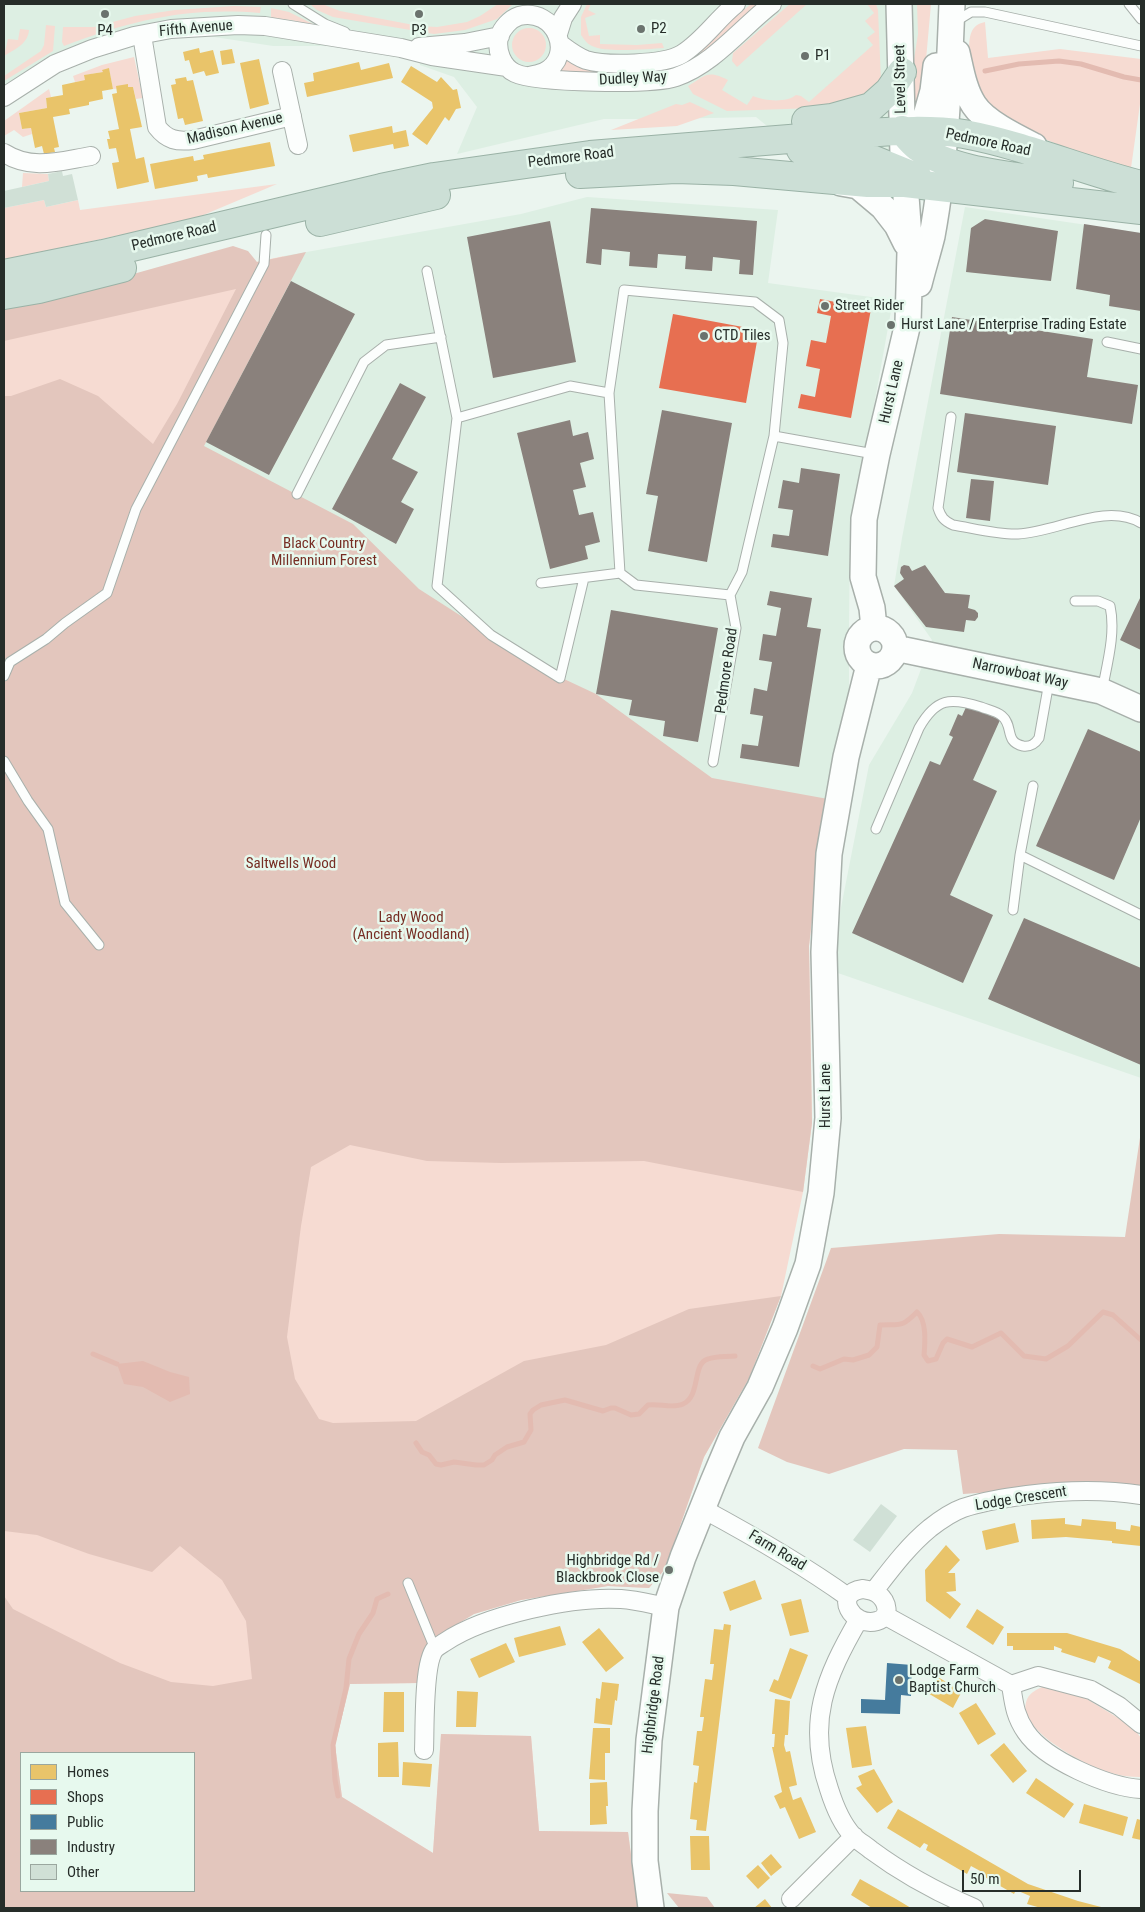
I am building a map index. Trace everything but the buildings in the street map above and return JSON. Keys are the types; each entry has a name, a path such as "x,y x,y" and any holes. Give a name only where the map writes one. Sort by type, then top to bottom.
{"highway":[{"path":"672,148 709,129 832,118 871,107 889,91 901,63"},
{"name":"Pedmore Road","path":"4,295 39,289 440,194 585,174 676,169 734,171 868,183 913,153 963,134 1013,146 1141,185"},
{"path":"672,148 746,151 808,150 869,158 913,153 941,174 969,168 1081,187 1141,202"},
{"name":"Pedmore Road","path":"4,274 103,254 434,177 590,155 672,148 913,153 941,174 1141,210"}],"street":[{"path":"533,4 509,22 500,36 499,53 507,67 515,73 529,76 543,73 556,61 563,18 572,4"},
{"name":"Dudley Way","path":"559,39 587,60 608,63 646,63 664,60 681,55 736,4"},
{"name":"Dudley Way","path":"529,76 597,82 663,80 676,77 711,58 772,4"},
{"path":"887,4 901,63"},
{"name":"Level Street","path":"899,4 901,63 913,153"},
{"path":"901,63 912,26 911,4"},
{"path":"913,153 953,8"},
{"path":"953,8 956,47 963,78 974,105 996,124 1064,162"},
{"path":"517,17 530,14 542,17 552,25 559,39"},
{"name":"Fifth Avenue","path":"4,97 55,64 92,49 171,29 265,26 401,48 432,56 507,67"},
{"name":"Madison Avenue","path":"142,35 157,127 163,135 171,140 181,142 193,140 292,116"},
{"name":"Fifth Avenue","path":"401,48 465,43 500,36"},
{"name":"Madison Avenue","path":"282,71 298,146"},
{"path":"4,153 16,161 30,164 44,164 91,156"},
{"name":"Hurst Lane","path":"874,628 872,608 863,577 864,519 877,454 908,323 913,153"},
{"path":"908,323 931,237 941,174"},
{"path":"823,180 858,186 891,216 910,252"},
{"path":"874,628 887,632 892,636 895,648 894,654 888,662 876,666 869,665 862,660 858,644 864,632 874,628"},
{"name":"Narrowboat Way","path":"895,648 1102,691 1141,709"},
{"name":"Hurst Lane","path":"702,1509 732,1437 760,1387 786,1328 808,1264 821,1193 828,1118 824,952 829,854 846,757 869,665"},
{"name":"Lodge Crescent","path":"874,1591 890,1569 918,1539 931,1528 961,1509 996,1500 1064,1491 1117,1491 1141,1495"},
{"name":"Farm Road","path":"702,1509 757,1538 819,1576 848,1597"},
{"name":"Highbridge Road","path":"651,1908 645,1861 646,1793 649,1740 666,1607 682,1557 702,1509"},
{"path":"858,1590 874,1591 886,1604 886,1616 875,1622 858,1619 850,1611 848,1597 851,1593 858,1590"},
{"path":"424,1750 428,1668 435,1649 454,1636 481,1623 533,1609 594,1600 620,1599 666,1607"},
{"path":"886,1616 1010,1685 1038,1676 1091,1690 1119,1706 1141,1724"},
{"path":"858,1619 832,1669 820,1714 818,1739 821,1761 834,1805 844,1824 854,1836 902,1871 974,1908"},
{"path":"1010,1685 1015,1713 1027,1734 1051,1755 1097,1780 1128,1789 1141,1789"},
{"path":"791,1900 854,1836"}],"lane":[{"path":"293,4 326,24 370,43"},
{"path":"1128,4 1141,19"},
{"path":"953,8 971,12 985,12 1141,46"},
{"path":"4,676 10,662 46,639 107,593 136,509 264,264 266,235"},
{"path":"428,271 458,418 437,586 490,635 560,678 584,578"},
{"path":"541,583 620,573 636,585 730,594 742,572 774,436 783,343 779,320 755,302 624,290 609,393 620,573"},
{"path":"297,494 364,362 386,346 441,337"},
{"path":"1108,342 1141,350"},
{"path":"458,418 570,386 609,393"},
{"path":"951,418 938,508 946,522 953,525 1016,534 1032,533 1105,515 1120,515 1138,521"},
{"path":"774,436 877,454"},
{"name":"Pedmore Road","path":"713,762 736,628 730,594"},
{"path":"1075,601 1098,601 1110,606 1112,616 1109,655 1102,691"},
{"path":"876,829 919,728 934,709 944,703 962,700 1004,718 1008,724 1013,741 1018,745 1027,746 1035,744 1039,738 1050,680"},
{"path":"4,761 28,801 48,829 66,903 99,945"},
{"path":"1013,910 1020,855 1033,786"},
{"path":"1020,855 1141,915"},
{"path":"408,1583 435,1649"}],"shaded area":[{"path":"4,4 923,4 907,149 816,166 756,117 604,119 457,154 477,107 454,77 420,65 418,46 273,46 195,34 129,41 4,95"},
{"path":"587,197 778,210 768,283 893,300 850,538 849,690 851,707 824,813 712,778 174,464 284,256 521,214"},
{"path":"965,207 1141,233 1141,1078 835,972 836,933 869,765 912,693 932,640 894,586"},
{"path":"143,1361 170,1372 189,1377 190,1394 170,1402 143,1387 124,1384 117,1364"}],"green space":[{"path":"310,4 322,4 340,11 419,26 437,27 467,22 498,4 513,4 497,19 465,30 434,34 333,17 317,10"},
{"path":"587,4 591,4 588,10 596,14 585,18 589,36 600,35 600,44 637,45 662,43 664,48 616,50 590,45 581,35 581,17"},
{"path":"751,4 759,4 696,58 682,66 681,62"},
{"path":"790,4 807,4 737,67 732,61 733,53"},
{"path":"867,4 876,4 878,10 881,81 860,100 815,108 727,111 693,94 688,86 707,75 716,75 728,80 722,90 747,105 753,96 775,100 792,98 796,95 809,102 873,45 867,38 875,32 865,21 874,13"},
{"path":"917,4 931,4 923,93 920,94 913,108 912,72 918,34"},
{"path":"234,6 261,7 260,13 208,12 160,17 113,29 64,46 62,42 63,27 94,27 135,16 175,10"},
{"path":"271,8 289,12 317,26 271,18"},
{"path":"985,22 988,58 1060,49 1141,59 1141,104 1131,168 1053,143 1023,129 992,110 978,89 969,59 971,32 976,26"},
{"path":"46,25 55,26 53,51 4,81 4,76 41,51 44,45"},
{"path":"529,28 536,29 541,33 545,38 545,52 541,57 536,61 529,62 522,61 517,57 513,52 512,45 513,38 517,33 522,29"},
{"path":"20,29 29,30 24,43 4,56 8,39 18,40"},
{"path":"134,57 143,98 136,99 133,87 113,89 109,69 85,75 85,80 75,82 73,76 102,65"},
{"path":"565,58 665,68 666,72 591,74 560,71"},
{"path":"49,89 51,97 46,98 47,108 19,113 22,129 31,128 32,134 23,137 14,130 4,136 4,121"},
{"path":"690,102 714,113 677,126 611,130 676,104 682,105"},
{"path":"23,173 48,174 49,181 22,187"},
{"path":"277,184 194,219 4,260 4,208 44,200 46,207 78,200 80,210"},
{"name":"Saltwells Wood","path":"233,246 248,251 257,262 306,252 204,446 353,524 419,589 547,671 596,694 712,778 828,799 824,813 809,946 812,1123 803,1192 644,1161 501,1163 427,1161 350,1145 311,1167 301,1226 287,1337 295,1379 319,1419 333,1423 416,1421 524,1361 606,1345 689,1309 781,1296 749,1378 704,1457 665,1569 649,1588 608,1586 521,1600 474,1614 446,1631 429,1645 419,1683 350,1684 335,1745 342,1797 433,1853 441,1734 531,1736 539,1831 628,1832 638,1908 4,1908 4,1596 13,1609 120,1663 171,1682 213,1686 252,1679 246,1621 222,1580 180,1546 152,1572 89,1554 37,1535 4,1531 4,396 11,396 60,379 98,396 153,444 177,404 236,289 4,341 4,303 87,287"},
{"name":"Saltwells Wood","path":"284,256 174,463 712,778 824,813 809,946 812,1123 803,1192 781,1296 749,1378 704,1457 665,1569 649,1588 608,1586 521,1600 474,1614 446,1631 429,1645 419,1683 350,1684 335,1745 342,1797 433,1853 441,1734 531,1736 539,1831 628,1832 638,1908 4,1908 4,312 87,299"},
{"path":"1141,1131 1141,1490 1115,1484 963,1494 957,1450 904,1449 829,1474 787,1462 758,1448 831,1248 999,1234 1125,1237"},
{"path":"1045,1686 1082,1696 1133,1727 1141,1738 1141,1777 1118,1775 1095,1767 1063,1750 1042,1735 1025,1717 1025,1710 1028,1697 1034,1691"},
{"path":"667,1893 707,1897 715,1908 679,1908"}],"waterway":[{"path":"985,71 1019,64 1059,61 1081,64 1141,80"},
{"path":"813,1366 820,1369 844,1359 853,1360 869,1355 877,1347 880,1325 904,1323 917,1312 924,1326 924,1355 928,1361 936,1359 943,1343 947,1339 972,1347 1001,1333 1024,1356 1046,1359 1068,1346 1103,1312 1113,1315 1141,1340"},
{"path":"93,1354 117,1364"},
{"path":"416,1443 422,1452 429,1455 436,1464 441,1465 454,1462 484,1465 507,1447 524,1442 531,1430 530,1414 541,1405 565,1400 603,1411 615,1408 631,1415 639,1414 648,1405 670,1406 683,1404 689,1400 692,1394 703,1362 714,1357 735,1356"},
{"path":"338,1796 333,1745 346,1688 349,1659 359,1634 373,1613 377,1599 388,1594"}],"place":[{"name":"P4","path":"105,14"},
{"name":"P3","path":"419,14"},
{"name":"P2","path":"641,29"},
{"name":"P1","path":"805,56"},
{"name":"Street Rider","path":"825,306"},
{"name":"Hurst Lane / Enterprise Trading Estate","path":"891,325"},
{"name":"CTD Tiles","path":"704,336"},
{"name":"Highbridge Rd / Blackbrook Close","path":"669,1570"},
{"name":"Lodge Farm Baptist Church","path":"899,1680"}],"park label":[{"name":"Black Country Millennium Forest","path":"324,552"},
{"name":"Lady Wood (Ancient Woodland)","path":"411,926"}]}
